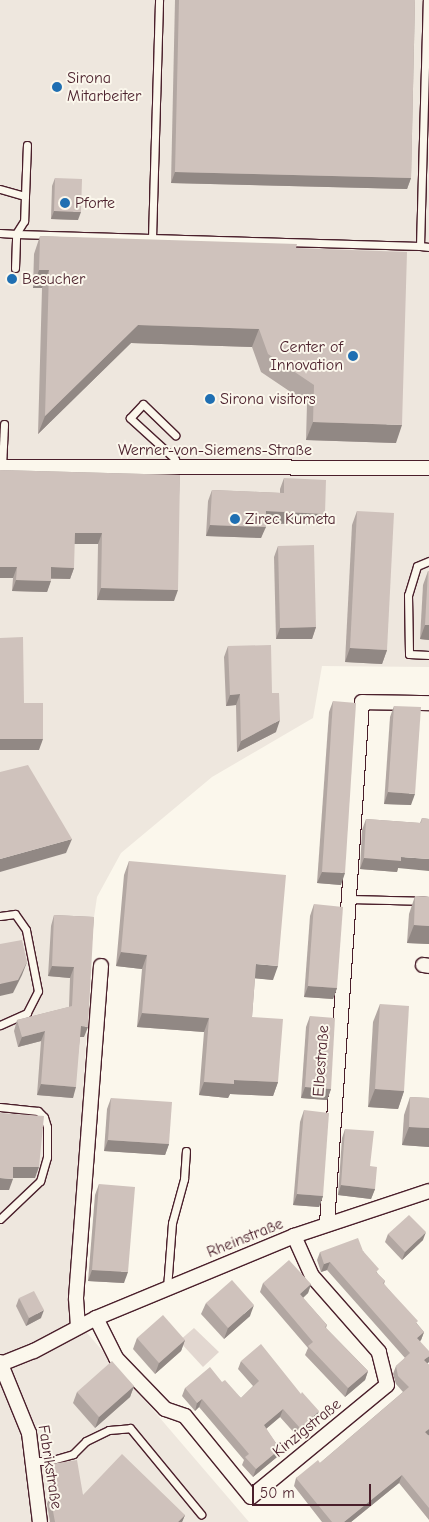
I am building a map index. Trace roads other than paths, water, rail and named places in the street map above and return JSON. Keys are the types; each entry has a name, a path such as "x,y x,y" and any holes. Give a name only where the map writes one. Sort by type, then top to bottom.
{"street":[{"name":"Werner-von-Siemens-Straße","path":"1,467 429,468"},
{"name":"Elbestraße","path":"327,1224 362,702 429,703"},
{"path":"78,1327 76,1298 101,966"},
{"name":"Rheinstraße","path":"0,1364 34,1351 96,1318 294,1236 429,1191"},
{"name":"Kinzigstraße","path":"96,1318 116,1358 165,1409 185,1416 251,1497 387,1385 379,1352 312,1276 294,1236"},
{"name":"Fabrikstraße","path":"0,1364 29,1433 40,1522"}],"lane":[{"path":"152,238 160,0"},
{"path":"420,246 425,192 427,0"},
{"path":"15,268 16,234 24,220 27,145"},
{"path":"0,189 25,196"},
{"path":"0,233 429,247"},
{"path":"174,459 130,418 143,404 175,435"},
{"path":"1,467 4,424"},
{"path":"429,561 417,566 408,595 409,654 429,655"},
{"path":"350,899 429,901"},
{"path":"0,916 15,914 26,930 38,990 27,1013 0,1025"},
{"path":"0,1107 38,1111 44,1117 47,1127 47,1157 40,1181 0,1219"},
{"path":"167,1288 172,1223 184,1179 186,1151"},
{"path":"33,1461 49,1461 73,1454 86,1441 109,1430 130,1428 201,1514"}],"place":[{"name":"Sirona Mitarbeiter","path":"57,87"},
{"name":"Pforte","path":"65,203"},
{"name":"Besucher","path":"12,279"},
{"name":"Center of Innovation","path":"353,356"},
{"name":"Sirona visitors","path":"210,399"},
{"name":"Zirec Kumeta","path":"235,519"}]}
